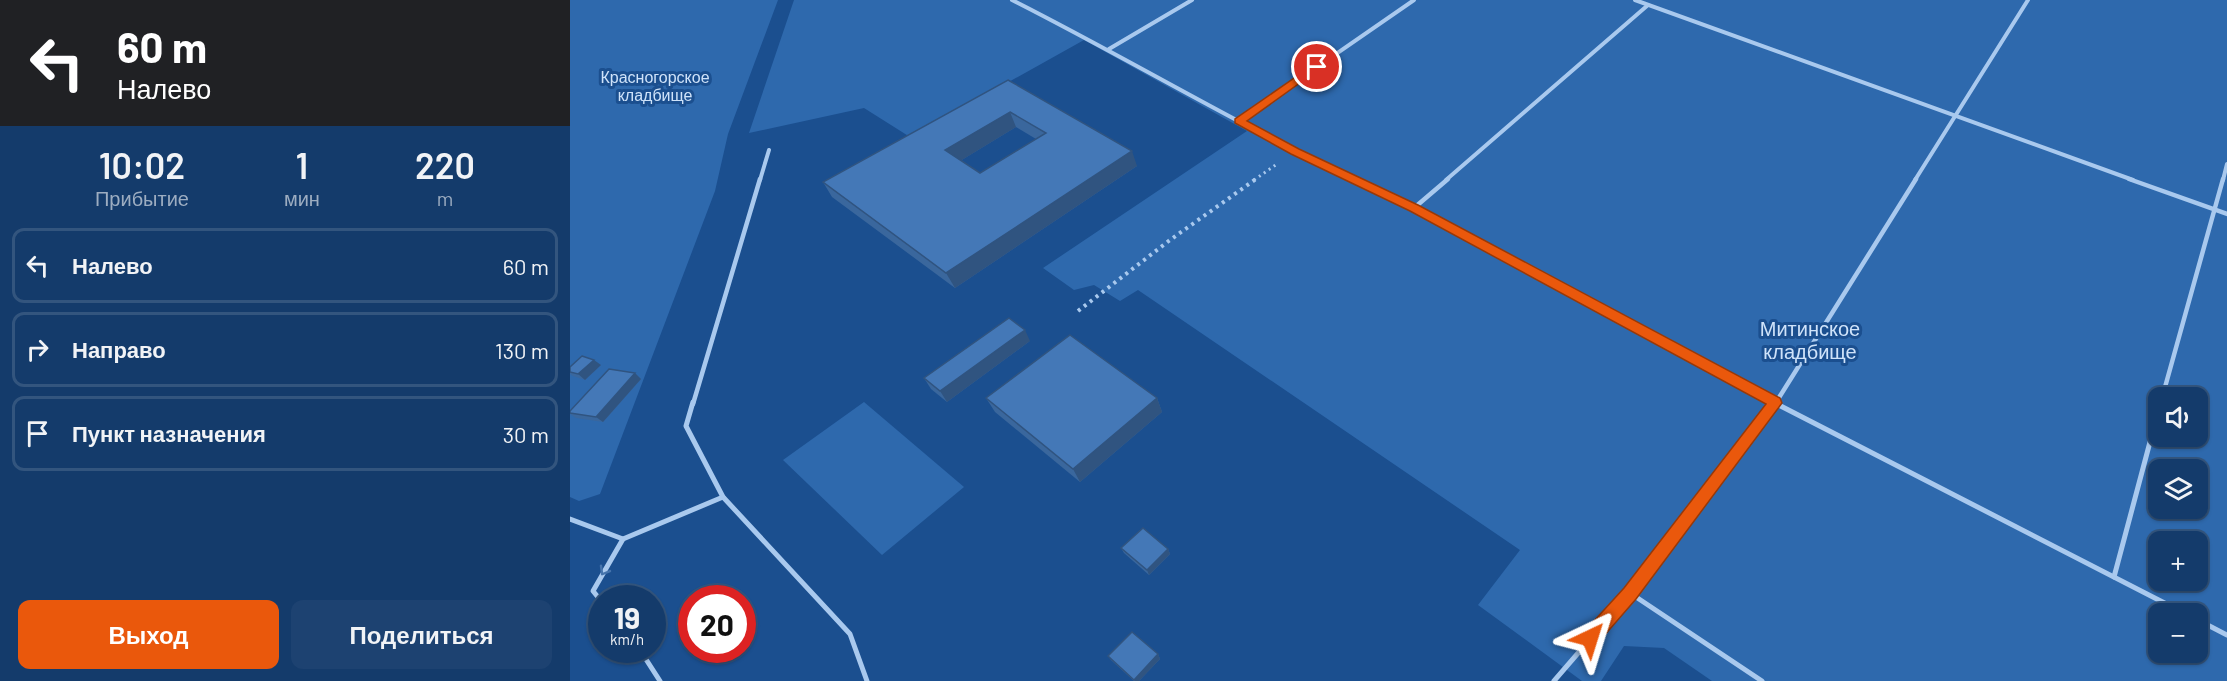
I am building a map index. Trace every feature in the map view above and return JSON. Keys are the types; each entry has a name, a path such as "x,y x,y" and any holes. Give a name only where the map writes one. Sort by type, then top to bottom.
{"lane":[{"path":"1012,0 1109,49 1295,152 1414,208 1775,403 2165,603"},
{"path":"1109,49 1192,0"},
{"path":"1239,121 1414,0"},
{"path":"1635,0 2227,214"},
{"path":"1554,681 1630,594 1775,403 2028,0"},
{"path":"1414,208 1648,5"},
{"path":"769,150 686,426 723,497 850,634 867,681"},
{"path":"2165,387 2227,164"},
{"path":"2114,577 2149,447"},
{"path":"596,585 623,538 723,497"},
{"path":"570,519 623,538"},
{"path":"1630,594 1762,681"},
{"path":"2208,625 2227,635"},
{"path":"648,663 660,681"}],"path":[{"path":"1078,311 1160,247 1295,152"}],"green space":[{"name":"Красногорское кладбище","path":"570,0 778,0 728,134 715,191 600,494 579,501 570,497"},
{"name":"Митинское кладбище","path":"794,0 2227,0 2227,681 1712,681 1664,648 1624,646 1601,681 1582,681 1478,605 1520,550 1138,290 1120,301 1094,285 1074,290 1043,268 1247,131 1084,40 910,137 864,108 749,133"},
{"path":"864,402 964,487 882,555 783,460"}],"building":[{"path":"1008,80 1132,151 946,273 823,182","holes":["1010,112 1046,133 980,173 945,150"]},
{"path":"1009,318 1025,330 940,391 924,378"},
{"path":"1070,335 1157,398 1073,469 986,398"},
{"path":"582,356 594,360 578,374 570,372 570,367"},
{"path":"609,369 635,373 596,417 570,413 570,411"},
{"path":"1143,528 1168,549 1147,570 1121,548"},
{"path":"1132,632 1158,654 1134,680 1108,656"}],"route":[{"path":"1317,67 1239,121 1295,152 1414,208 1775,403 1630,594 1590,638"}]}
